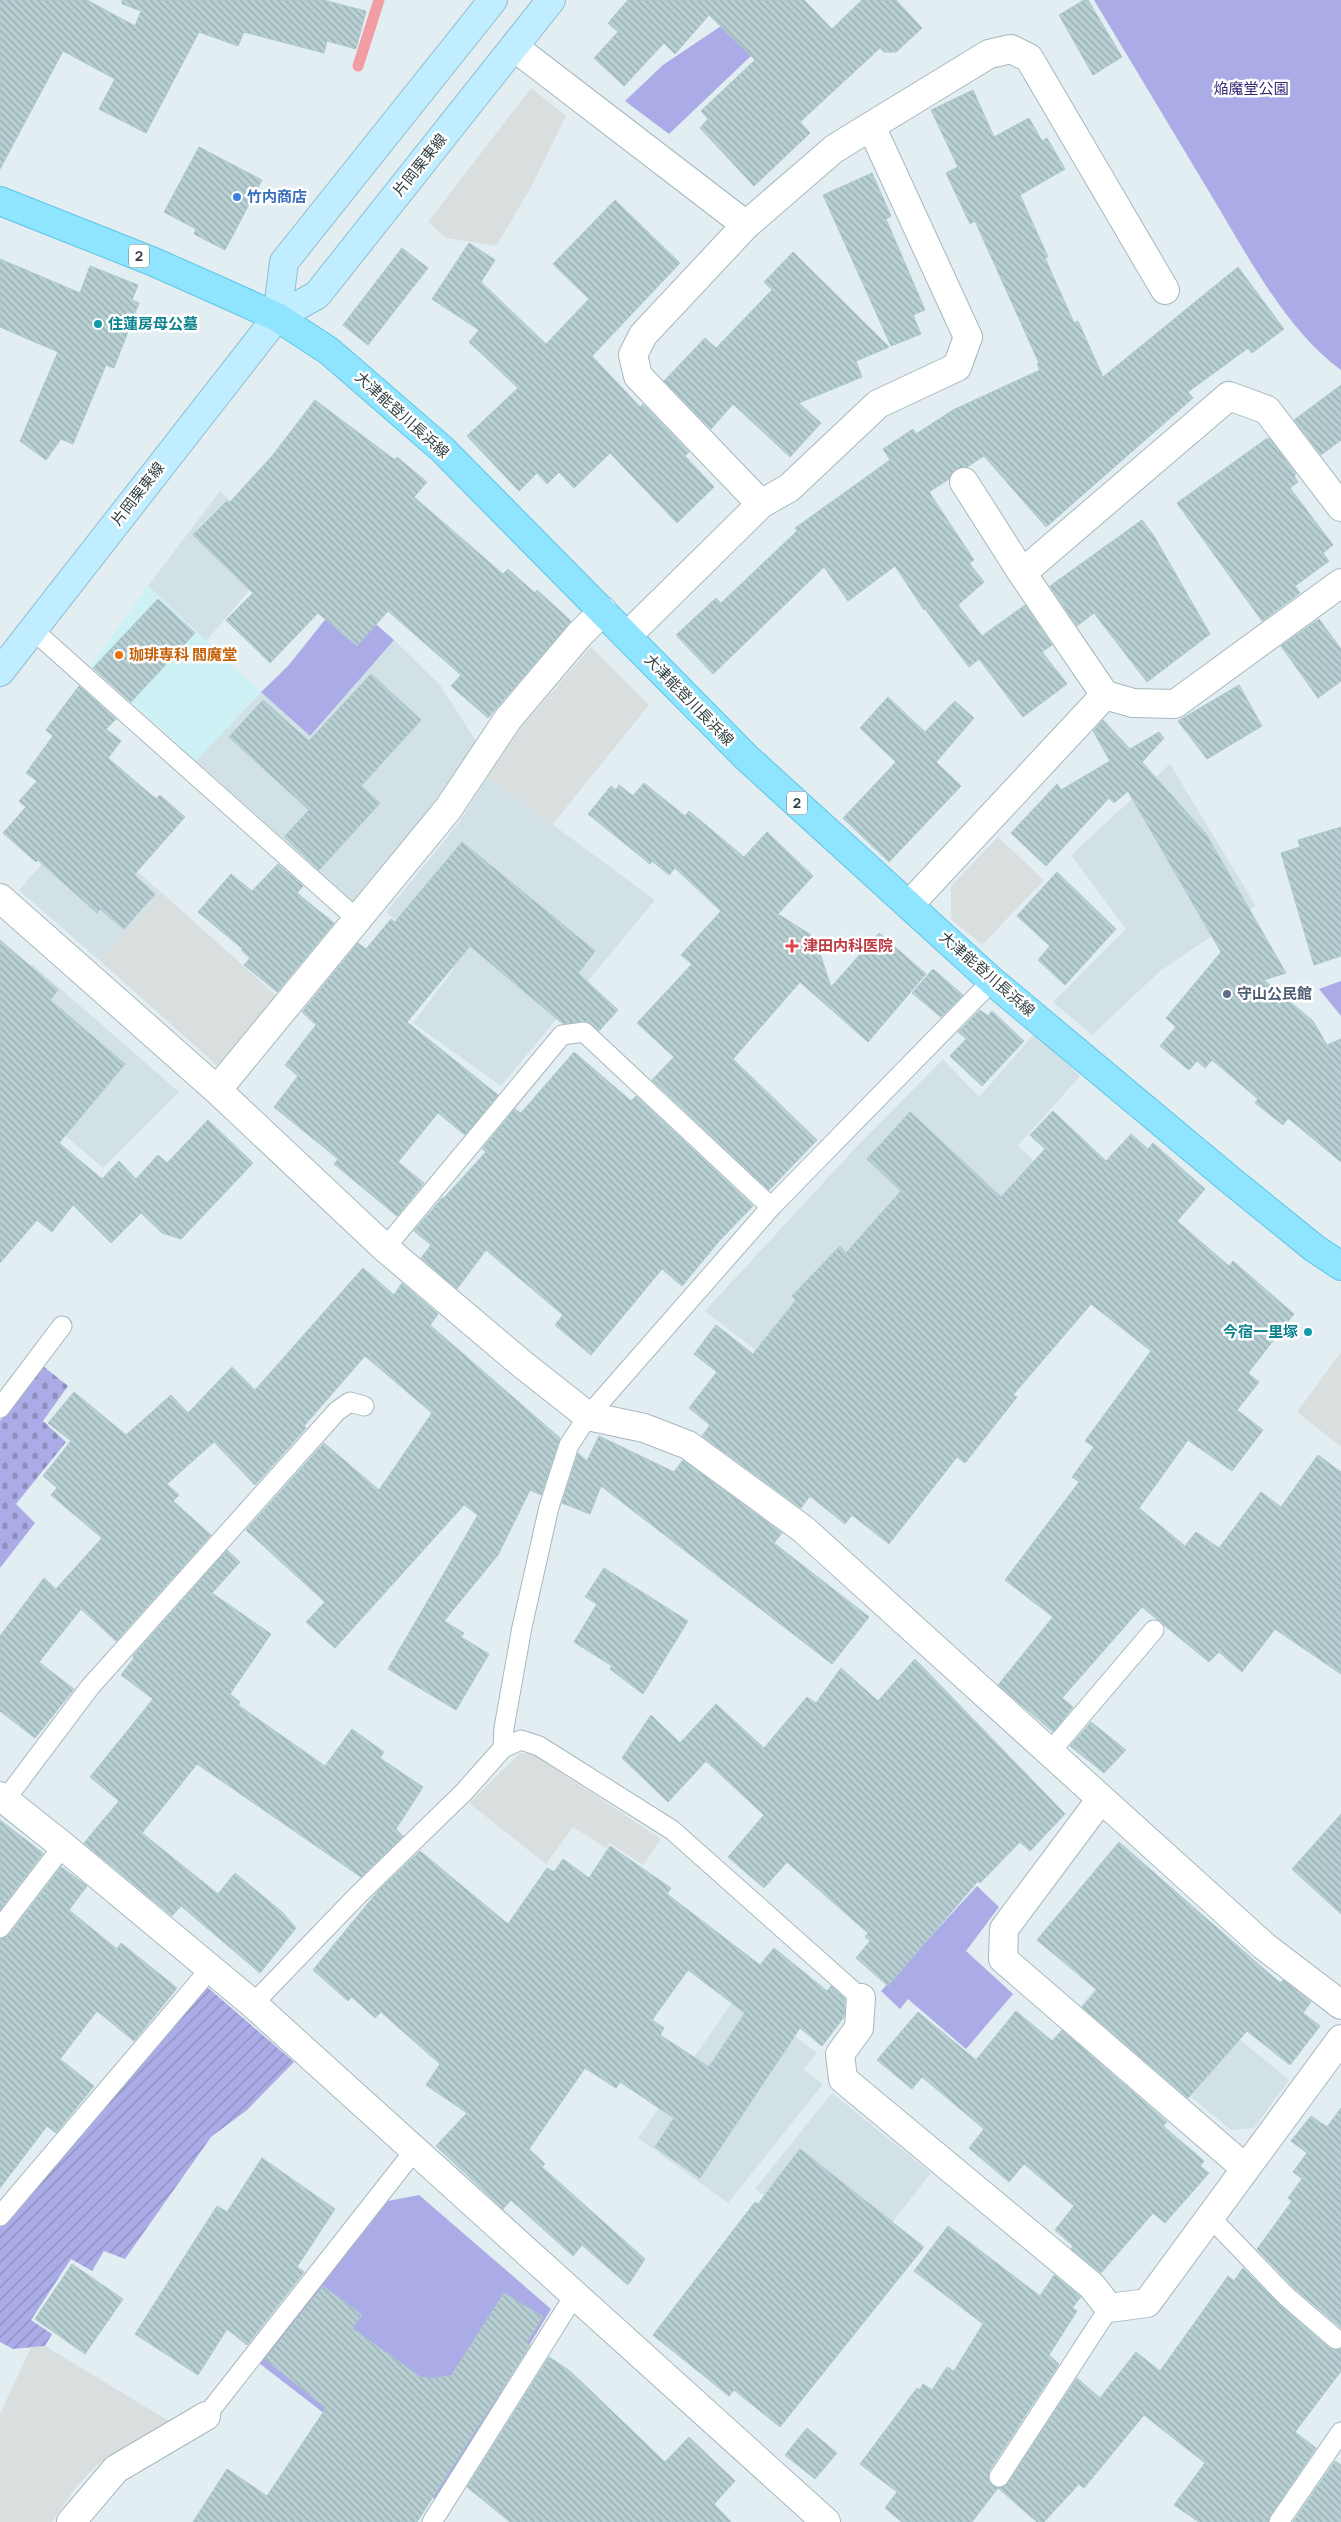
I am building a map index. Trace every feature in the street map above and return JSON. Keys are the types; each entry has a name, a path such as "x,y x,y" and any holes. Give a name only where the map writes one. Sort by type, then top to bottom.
{"main road":[{"name":"片岡栗東線","path":"276,317 284,262 493,0"},
{"name":"片岡栗東線","path":"0,672 276,317 317,295 551,0"},
{"name":"大津能登川長浜線","path":"0,201 154,262 276,317 329,351 399,411 498,504 746,758 992,981 1229,1179 1314,1248 1341,1266"}],"street":[{"path":"514,47 746,225"},
{"path":"761,504 638,376 633,355 643,336 746,225 834,149 989,54 1010,49 1029,58 1165,290"},
{"path":"627,636 761,504 789,488 878,404 957,367 968,337 871,126"},
{"path":"1022,573 1229,396 1267,410 1341,506"},
{"path":"964,482 1022,573 1105,695 1133,703 1175,704 1341,583"},
{"path":"217,1090 448,809 508,719 579,635 603,611"},
{"path":"909,905 1105,695"},
{"path":"0,898 217,1090 385,1248 522,1364 588,1416 644,1428 688,1444 803,1529 1264,1946 1341,2005"},
{"path":"2,1798 63,1846 253,2004 826,2522"},
{"path":"1101,1799 1004,1929 1003,1959 1246,2168"},
{"path":"861,1998 859,2028 840,2054 843,2079 1092,2286 1109,2308 1147,2303 1341,2040"},
{"path":"71,2522 116,2469 206,2416"}],"lane":[{"path":"33,630 358,920"},
{"path":"503,1748 504,1728 522,1627 549,1507 569,1445 588,1416 771,1207 992,981"},
{"path":"385,1248 562,1034 584,1032 771,1207"},
{"path":"0,1408 62,1326"},
{"path":"2,1798 90,1687 337,1411 350,1402 364,1406"},
{"path":"1050,1752 1154,1630"},
{"path":"253,2004 355,1898 464,1792 503,1748 521,1740 539,1746 672,1830 861,1998"},
{"path":"0,1928 63,1846"},
{"path":"0,2216 211,1968"},
{"path":"206,2416 414,2151"},
{"path":"1210,2217 1286,2296 1336,2339"},
{"path":"432,2522 574,2296"},
{"path":"999,2476 1109,2308"},
{"path":"1279,2522 1341,2432"}],"shaded area":[{"path":"531,88 566,116 530,189 496,246 446,238 428,222"},
{"path":"220,491 283,551 206,641 148,586"},
{"path":"148,586 261,692 196,761 91,665"},
{"path":"394,640 440,685 476,741 415,830 355,903 196,761 261,692 310,736"},
{"path":"591,647 649,705 552,825 488,777 520,729"},
{"path":"1170,764 1256,906 1159,972 1092,1035 1053,1002 1126,929 1071,855"},
{"path":"488,777 655,900 501,1086 413,1023 454,969 386,912 458,824"},
{"path":"79,822 161,892 99,960 19,890"},
{"path":"998,837 1044,880 982,945 951,919 951,886"},
{"path":"161,892 279,998 221,1069 99,960"},
{"path":"32,964 179,1092 103,1168 0,1079 0,1003"},
{"path":"1035,1033 1080,1076 1018,1146 1061,1185 811,1393 705,1311 847,1157 943,1059 979,1097"},
{"path":"1341,1352 1341,1444 1340,1446 1297,1412"},
{"path":"520,1753 533,1754 661,1839 643,1865 610,1843 606,1848 573,1827 546,1864 469,1803"},
{"path":"1128,1947 1289,2080 1254,2128 1231,2130 1081,2006"},
{"path":"738,1994 817,2053 803,2070 823,2084 728,2203 638,2138"},
{"path":"832,2093 931,2173 857,2267 755,2189"},
{"path":"45,2346 169,2421 97,2465 76,2487 52,2522 0,2522 0,2414 31,2347"}],"green space":[{"name":"焔魔堂公園","path":"1094,0 1341,0 1341,370 1302,334 1268,289"},
{"path":"724,24 754,53 669,134 625,101 663,65"},
{"path":"344,596 394,640 310,736 261,692 288,666"},
{"path":"1341,981 1341,1016 1319,989"},
{"path":"43,1366 68,1386 43,1421 66,1442 16,1504 35,1523 0,1568 0,1421"},
{"path":"977,1886 999,1907 966,1951 1013,1994 966,2049 908,1999 900,2009 881,1991"},
{"path":"206,1986 294,2062 247,2110 211,2137 125,2259 104,2251 92,2271 71,2259 31,2320 52,2334 45,2346 13,2349 0,2342 0,2227"},
{"path":"419,2195 551,2309 436,2500 259,2363 388,2201"}],"building":[{"path":"0,0 87,0 135,26 141,11 122,4 122,0 323,0 366,11 356,49 327,41 324,53 244,32 238,46 199,32 146,133 99,109 115,79 63,51 0,169"},
{"path":"628,0 804,0 832,29 862,0 896,0 922,28 896,52 884,52 880,48 800,122 810,133 754,186 700,128 708,119 701,111 755,60 709,15 675,54 664,43 624,86 594,58 618,32 608,23"},
{"path":"1084,0 1088,0 1122,57 1093,75 1059,15"},
{"path":"973,90 994,137 1029,118 1042,141 1047,138 1065,169 1020,195 1048,257 1045,258 1074,323 1078,321 1103,377 1238,267 1284,329 1252,353 1248,348 1188,392 1193,398 1046,527 984,456 967,467 955,469 949,479 929,492 974,560 969,563 984,582 958,605 982,636 1025,605 1052,645 1042,652 1067,684 1023,717 979,659 969,667 924,610 895,566 848,601 824,567 713,674 676,635 716,598 721,603 797,531 795,528 890,460 883,449 913,429 916,434 953,410 1040,370 1037,364 1039,363 975,221 970,224 946,173 958,167 931,110"},
{"path":"199,147 262,180 225,250 194,234 196,229 164,212"},
{"path":"872,173 891,216 886,219 925,310 913,315 921,334 891,346 823,195"},
{"path":"615,200 680,263 592,356 640,407 643,404 689,452 685,456 714,487 677,523 610,453 574,488 559,472 547,484 537,473 519,491 467,436 518,388 469,342 479,330 432,299 469,243 495,260 481,282 546,344 589,299 553,264"},
{"path":"402,248 428,268 368,345 343,325"},
{"path":"793,252 889,347 856,361 862,377 799,403 821,423 790,457 733,404 711,429 664,381 705,338 716,348 772,290 764,282"},
{"path":"0,259 80,293 90,266 138,285 132,300 139,303 114,368 106,365 73,444 61,439 46,460 20,441 58,352 0,327"},
{"path":"1341,385 1341,440 1321,455 1294,420"},
{"path":"315,400 395,460 397,457 427,482 414,497 503,574 508,569 535,593 537,590 571,621 488,718 451,686 461,675 388,611 357,646 318,613 270,663 226,620 253,593 193,535 227,501 229,503 272,456"},
{"path":"1266,439 1270,439 1296,474 1294,476 1298,482 1290,488 1333,545 1323,553 1329,561 1295,586 1300,593 1262,621 1177,503"},
{"path":"1142,520 1154,536 1210,634 1147,682 1094,613 1077,626 1050,586"},
{"path":"158,599 195,633 131,702 93,668"},
{"path":"1319,619 1341,649 1341,681 1318,698 1281,646"},
{"path":"371,674 421,720 361,786 380,803 319,870 284,837 309,810 229,737 263,700 309,741"},
{"path":"1239,685 1262,726 1207,759 1178,721"},
{"path":"79,686 116,719 106,729 121,741 108,758 156,799 160,795 185,817 134,875 155,894 124,929 100,909 97,913 38,860 36,862 3,833 26,807 19,801 37,781 26,773 53,736 46,730"},
{"path":"888,697 925,732 955,701 974,718 936,762 961,786 889,862 843,818 896,762 860,728"},
{"path":"1103,720 1130,749 1159,732 1164,738 1142,762 1206,834 1286,973 1264,980 1313,1021 1327,1045 1341,1039 1341,1162 1288,1118 1283,1125 1255,1103 1258,1099 1212,1060 1205,1068 1197,1061 1189,1070 1160,1046 1176,1027 1166,1018 1221,952 1128,791 1114,803 1109,798 1046,866 1011,833 1057,784 1061,790 1110,761 1093,731"},
{"path":"644,783 685,816 689,811 744,857 767,832 813,876 778,914 811,935 816,941 831,987 879,933 926,974 868,1042 800,982 733,1059 817,1140 769,1190 652,1080 674,1057 637,1023 692,964 681,955 721,911 675,868 669,875 652,861 650,864 588,814 611,786 616,790 619,785 633,796"},
{"path":"1341,827 1341,956 1314,965 1281,853 1300,847 1298,840"},
{"path":"462,842 595,951 578,973 618,1010 599,1031 587,1021 563,1024 470,946 407,1022 498,1095 465,1135 438,1113 398,1162 424,1183 397,1216 334,1164 338,1159 274,1107 298,1076 285,1065 316,1025 302,1012 358,943 366,949 391,919 395,922"},
{"path":"278,864 303,886 297,893 334,923 277,992 244,965 250,958 241,950 243,949 198,912 231,874 252,891"},
{"path":"1057,872 1116,929 1065,985 1038,960 1050,946 1017,916"},
{"path":"0,940 58,990 50,1000 125,1064 59,1143 102,1179 119,1161 136,1179 158,1155 167,1163 208,1120 253,1163 181,1239 162,1233 141,1213 111,1243 73,1205 52,1232 37,1220 0,1263"},
{"path":"933,969 963,995 941,1017 912,993"},
{"path":"980,1010 988,1016 992,1011 1024,1041 982,1086 950,1056 966,1039 958,1032"},
{"path":"574,1052 631,1101 636,1096 753,1206 720,1240 682,1286 662,1269 591,1355 555,1325 563,1315 486,1250 457,1289 421,1258 431,1245 414,1231 442,1198 486,1152 482,1149 515,1109 521,1113"},
{"path":"1053,1111 1106,1161 1131,1134 1148,1149 1153,1143 1205,1189 1177,1221 1229,1266 1233,1261 1294,1314 1248,1373 1259,1382 1237,1410 1263,1430 1232,1471 1188,1440 1139,1508 1185,1546 1196,1532 1219,1548 1261,1492 1281,1507 1318,1455 1341,1472 1341,1674 1275,1629 1242,1672 1219,1652 1209,1662 1142,1607 1062,1698 1073,1707 1053,1732 998,1685 1053,1617 1005,1580 1079,1482 1072,1477 1094,1447 1085,1441 1151,1351 1091,1304 1013,1395 1017,1397 965,1463 957,1457 889,1544 852,1515 845,1524 810,1496 801,1508 702,1436 710,1425 689,1408 717,1372 694,1354 716,1325 753,1354 796,1300 792,1296 840,1246 846,1253 901,1191 867,1159 910,1112 1001,1197 1045,1149 1030,1135"},
{"path":"363,1268 394,1295 402,1283 438,1314 430,1325 560,1438 541,1495 530,1490 498,1555 444,1621 464,1633 461,1637 489,1654 456,1710 388,1669 478,1515 464,1505 335,1648 306,1622 325,1602 246,1530 324,1443 379,1490 432,1413 365,1356 304,1426 306,1428 255,1485 214,1442 167,1484 179,1495 173,1501 211,1535 116,1641 81,1609 39,1662 74,1689 35,1738 0,1711 0,1636 44,1578 56,1589 102,1538 51,1495 57,1488 43,1476 71,1441 48,1423 74,1392 126,1435 171,1395 188,1413 232,1367 255,1390"},
{"path":"599,1436 674,1472 683,1460 782,1533 774,1543 869,1617 832,1664 601,1486 590,1514 562,1503 578,1453 587,1461"},
{"path":"227,1550 240,1562 212,1593 271,1634 230,1694 240,1702 238,1705 325,1766 352,1729 384,1752 380,1758 423,1787 396,1829 403,1836 361,1877 197,1764 142,1833 218,1894 235,1873 282,1912 296,1928 260,1973 181,1906 172,1916 84,1843 119,1801 90,1777 153,1699 121,1675 134,1658 133,1656"},
{"path":"604,1568 688,1621 643,1694 610,1669 612,1666 574,1642 597,1604 585,1597"},
{"path":"915,1659 1065,1814 1030,1851 1020,1842 980,1883 978,1881 888,1986 856,1958 870,1941 865,1937 868,1933 787,1862 764,1888 728,1857 764,1815 706,1761 668,1802 622,1758 651,1715 680,1743 716,1704 764,1748 807,1697 816,1703 841,1668 878,1701"},
{"path":"1091,1722 1126,1750 1104,1773 1070,1746"},
{"path":"1341,1814 1341,1914 1292,1869"},
{"path":"0,1820 43,1853 0,1910"},
{"path":"1119,1842 1280,1983 1283,1980 1311,2002 1303,2013 1320,2026 1290,2065 1247,2031 1188,2098 1082,2007 1097,1990 1037,1940"},
{"path":"610,1846 671,1888 667,1894 760,1965 774,1948 827,1991 831,1986 845,1999 844,2017 822,2046 800,2028 700,2178 655,2147 674,2118 620,2082 616,2088 585,2068 529,2149 545,2164 542,2167 645,2259 628,2285 582,2245 573,2256 511,2200 503,2209 436,2146 467,2113 426,2085 440,2064 381,2012 375,2018 352,1997 348,2001 313,1970 379,1890 420,1851 508,1924 547,1868 554,1872 563,1859 589,1878","holes":["688,1970 745,2013 709,2067 660,2035 664,2028 652,2020"]},
{"path":"61,1867 87,1886 69,1910 117,1949 121,1943 177,1988 134,2041 97,2011 60,2059 94,2086 56,2133 47,2126 0,2188 0,1939 9,1935"},
{"path":"1016,2011 1052,2041 1062,2030 1167,2122 1163,2126 1204,2161 1200,2166 1209,2173 1165,2223 1153,2213 1101,2273 1071,2249 1073,2246 1055,2230 1074,2206 1024,2164 1009,2182 969,2148 984,2129 922,2077 912,2089 877,2060 918,2012 976,2060"},
{"path":"1341,2108 1341,2328 1294,2288 1257,2249 1292,2201 1288,2198 1302,2179 1293,2172 1307,2153 1291,2141 1311,2116 1327,2127"},
{"path":"800,2149 924,2247 780,2427 734,2390 729,2396 653,2335 755,2202 758,2204"},
{"path":"262,2158 335,2209 297,2267 304,2272 247,2345 227,2329 198,2375 135,2334 217,2206 227,2212"},
{"path":"948,2226 1040,2296 1054,2275 1081,2297 1072,2308 1077,2311 1049,2355 1059,2364 989,2471 989,2482 998,2488 972,2522 902,2522 885,2508 897,2492 860,2464 917,2388 920,2390 923,2384 932,2390 947,2367 954,2371 983,2324 914,2271"},
{"path":"72,2264 123,2299 85,2354 35,2319"},
{"path":"1243,2268 1279,2304 1329,2348 1334,2350 1341,2349 1341,2371 1295,2432 1316,2448 1270,2516 1268,2522 1199,2522 1174,2505 1205,2463 1144,2415 1084,2488 1079,2484 1044,2522 1037,2522 998,2488 1008,2483 1077,2378 1100,2398 1136,2352 1160,2371 1228,2276 1234,2281"},
{"path":"323,2286 362,2315 352,2328 420,2377 451,2376 504,2293 543,2317 526,2343 530,2345 417,2522 193,2522 227,2469 267,2496 326,2408 265,2359"},
{"path":"549,2357 570,2371 665,2462 689,2437 735,2481 714,2504 731,2522 510,2522 467,2487"},
{"path":"807,2428 837,2453 815,2479 785,2455"},
{"path":"1335,2461 1341,2465 1341,2522 1293,2522"}],"waterway":[{"path":"358,66 379,0"}],"place":[{"name":"竹内商店","path":"237,197"},
{"name":"住蓮房母公墓","path":"98,324"},
{"name":"珈琲専科 閻魔堂","path":"119,655"},
{"name":"津田内科医院","path":"792,946"},
{"name":"守山公民館","path":"1227,994"},
{"name":"今宿一里塚","path":"1308,1332"}]}
